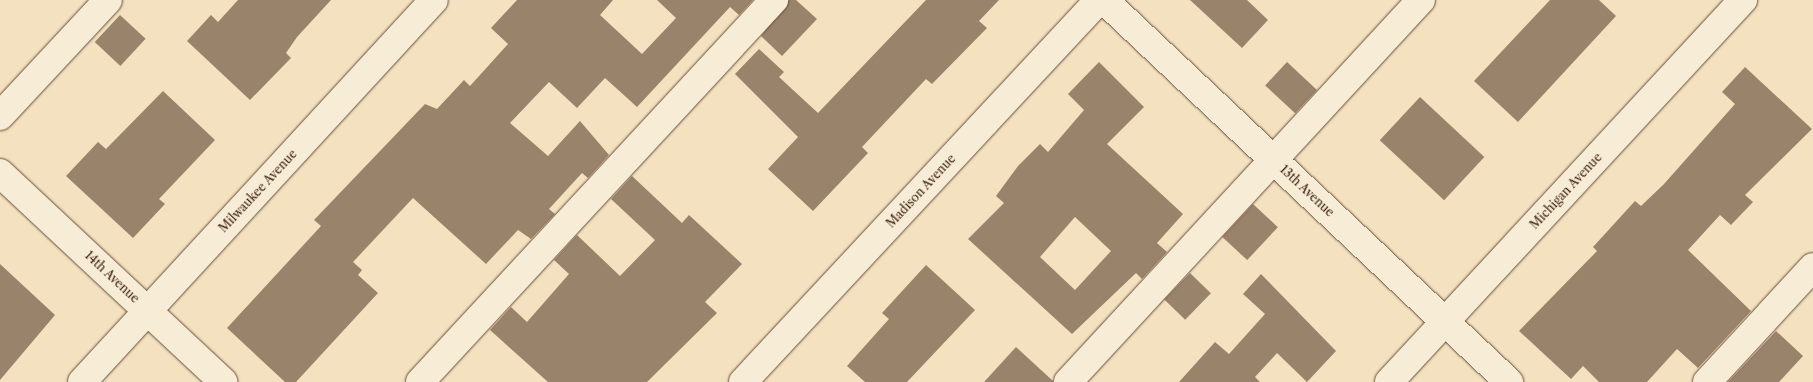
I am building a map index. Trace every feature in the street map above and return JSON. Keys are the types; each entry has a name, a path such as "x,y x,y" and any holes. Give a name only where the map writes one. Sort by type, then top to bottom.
{"street":[{"path":"0,116 108,0"},
{"name":"Milwaukee Avenue","path":"82,382 434,0"},
{"path":"420,382 774,0"},
{"name":"Madison Avenue","path":"743,382 1099,0"},
{"name":"13th Avenue","path":"1104,0 1509,382"},
{"path":"1068,382 1275,161 1421,0"},
{"name":"Michigan Avenue","path":"1389,382 1743,0"},
{"name":"14th Avenue","path":"0,173 223,382"},
{"path":"1707,382 1813,267"}],"building":[{"path":"238,0 331,0 297,37 286,53 291,58 250,100 187,41 211,15 218,22"},
{"path":"517,0 613,0 600,15 642,54 676,18 657,0 753,0 739,15 730,7 637,107 605,78 577,108 549,82 510,123 548,156 580,121 609,155 588,178 582,173 549,209 555,214 531,239 518,230 486,264 413,198 353,262 362,270 358,275 378,293 296,382 285,382 227,328 321,226 314,220 425,104 437,109 464,80 470,86 508,44 491,28"},
{"path":"789,0 796,0 817,19 782,56 761,36"},
{"path":"926,0 999,0 979,21 987,28 932,84 926,79 862,147 868,153 813,211 768,169 798,137 735,74 759,49 784,72 779,77 818,113"},
{"path":"1190,0 1247,0 1268,20 1242,48"},
{"path":"1550,0 1599,0 1616,16 1518,122 1474,81"},
{"path":"120,15 146,39 120,66 95,42"},
{"path":"1099,62 1144,107 1107,144 1183,214 1157,243 1167,252 1142,279 1136,273 1072,334 968,239 1004,203 996,196 1018,166 1040,144 1048,152 1084,110 1068,94","holes":["1075,217 1111,251 1075,290 1040,257"]},
{"path":"1287,62 1317,90 1295,113 1265,85"},
{"path":"1745,67 1812,129 1745,195 1753,202 1731,225 1720,215 1688,250 1751,311 1698,368 1677,349 1647,382 1599,382 1583,366 1571,379 1519,331 1597,251 1593,247 1635,201 1641,206 1664,184 1735,104 1722,92"},
{"path":"163,91 215,140 159,199 165,204 133,238 66,176 98,142 106,149"},
{"path":"1420,97 1484,157 1444,200 1380,140"},
{"path":"632,176 682,223 689,215 742,264 705,302 717,313 647,382 548,382 490,330 511,307 527,322 569,274 554,260 577,235 620,276 655,240 611,199"},
{"path":"1253,204 1278,227 1247,260 1222,237"},
{"path":"0,264 55,315 0,380"},
{"path":"926,265 975,310 907,382 865,382 847,366 889,319 882,313"},
{"path":"1190,273 1211,293 1185,320 1164,300"},
{"path":"1261,274 1336,351 1307,382 1277,353 1255,377 1260,382 1179,382 1215,342 1229,354 1265,314 1243,294"},
{"path":"1776,331 1803,356 1779,382 1728,382"},
{"path":"1016,347 1053,381 1053,382 984,382"}]}
